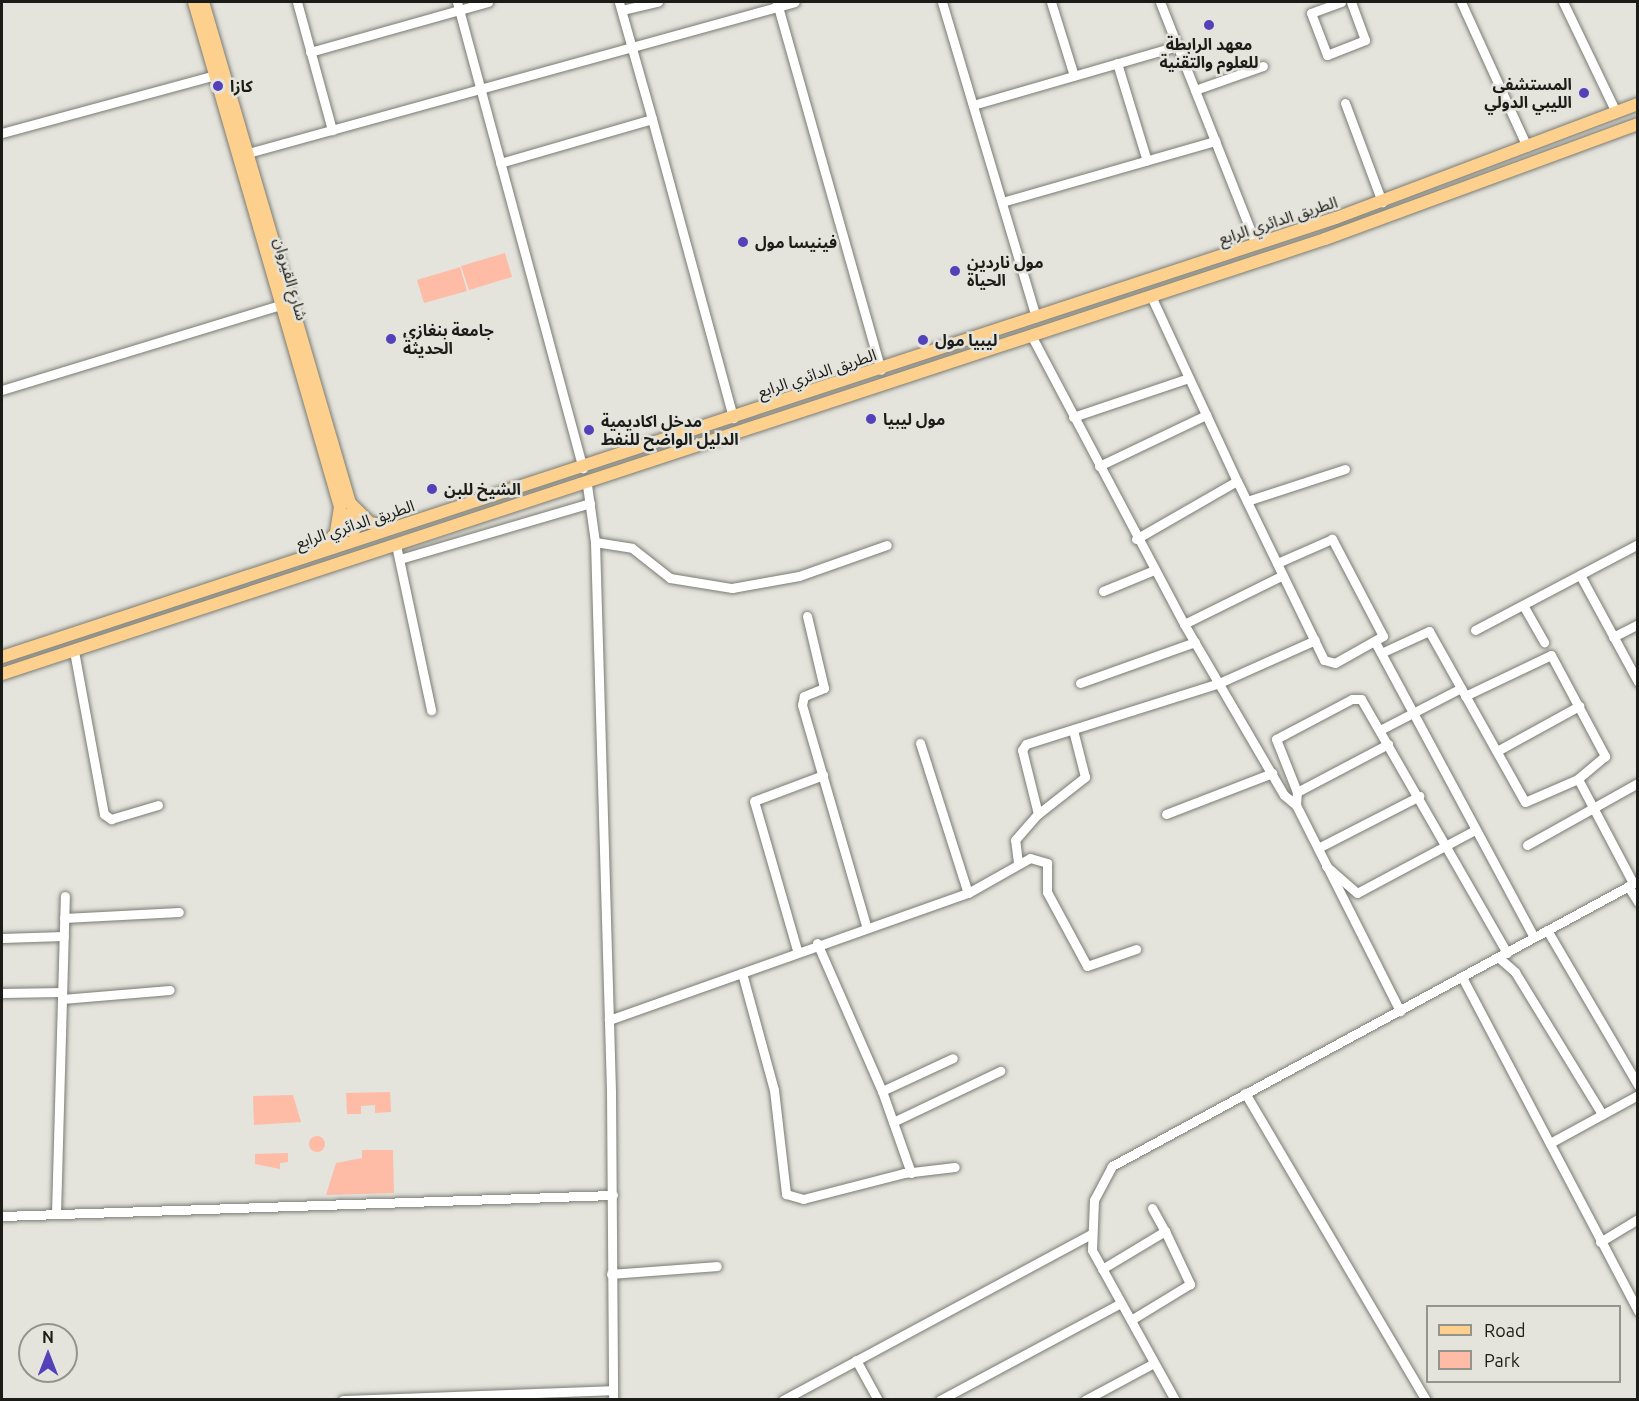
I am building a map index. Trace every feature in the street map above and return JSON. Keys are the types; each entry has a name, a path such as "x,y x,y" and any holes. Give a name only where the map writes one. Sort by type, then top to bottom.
{"main road":[{"name":"شارع القيروان","path":"194,2 346,507 336,533 312,556"},
{"name":"شارع القيروان","path":"203,2 248,153 286,303"},
{"name":"الطريق الدائري الرابع","path":"2,657 1256,245 1382,202 1638,104"},
{"name":"الطريق الدائري الرابع","path":"2,674 586,485 1412,209 1638,124"},
{"path":"1086,301 1091,315"},
{"path":"346,507 370,523 399,527"}],"street":[{"path":"297,2 332,130"},
{"path":"310,52 458,6 488,2"},
{"path":"658,2 621,6 733,418"},
{"path":"248,153 632,47 777,4 795,2"},
{"path":"942,2 1036,317"},
{"path":"1051,2 1074,76"},
{"path":"1160,2 1256,245"},
{"path":"1341,2 1311,15 1327,55 1365,40 1351,2"},
{"path":"1461,2 1527,147"},
{"path":"1563,2 1616,112"},
{"path":"777,4 881,370"},
{"path":"458,6 583,468"},
{"path":"973,105 1178,46"},
{"path":"1117,63 1147,161"},
{"path":"1195,90 1263,66"},
{"path":"2,134 216,75"},
{"path":"1345,103 1382,202"},
{"path":"501,163 652,119"},
{"path":"1002,202 1215,141"},
{"path":"1151,296 1237,481 1277,563 1315,640 1329,664 1375,642 1383,627 1335,541 1327,538 1277,563"},
{"path":"2,390 286,303"},
{"path":"1031,335 1136,539 1272,773 1296,805 1400,1011"},
{"path":"1073,417 1189,378"},
{"path":"1099,466 1206,415"},
{"path":"1247,501 1345,469"},
{"path":"1136,539 1237,481"},
{"path":"344,1400 613,1395 613,1195 595,542 586,485"},
{"path":"400,559 590,503"},
{"path":"595,542 632,548 670,578 732,588 799,576 887,545"},
{"path":"1475,630 1638,544"},
{"path":"396,545 431,710"},
{"path":"1102,591 1154,570"},
{"path":"1184,624 1283,575"},
{"path":"1580,575 1638,682"},
{"path":"1523,605 1544,642"},
{"path":"807,616 824,688 804,696 802,705 866,925"},
{"path":"1613,637 1638,624"},
{"path":"1380,730 1411,714 1463,692 1549,654 1605,756 1578,779 1527,802 1463,692 1426,630 1381,653"},
{"path":"1038,814 1022,748 1219,683 1315,640"},
{"path":"1080,683 1195,642"},
{"path":"1375,642 1411,714 1534,937"},
{"path":"75,651 104,814 111,819 158,805"},
{"path":"1296,805 1297,792 1276,740 1356,698 1380,730 1419,796 1502,955 1515,972 1602,1114"},
{"path":"1497,751 1579,706"},
{"path":"1018,863 1015,840 1038,814 1085,777 1073,730"},
{"path":"920,743 968,893"},
{"path":"1297,792 1388,744"},
{"path":"1166,814 1272,773"},
{"path":"797,950 754,801 823,775"},
{"path":"1578,779 1633,883 1638,902"},
{"path":"1527,845 1638,783"},
{"path":"1318,848 1419,796"},
{"path":"1326,866 1357,893 1474,830"},
{"path":"609,1020 742,973 866,925 968,893 1018,863 1032,858 1046,862 1047,892 1087,966 1136,949"},
{"path":"1171,1398 1102,1269 1090,1234 1095,1195 1120,1159 1400,1011 1633,883"},
{"path":"56,1214 65,896"},
{"path":"64,918 179,912"},
{"path":"1547,930 1638,1085"},
{"path":"2,938 64,936"},
{"path":"817,943 882,1091 911,1173"},
{"path":"742,973 774,1087 783,1191 803,1199 911,1173 955,1167"},
{"path":"1462,977 1638,1311"},
{"path":"2,993 62,995 170,990"},
{"path":"882,1091 953,1058"},
{"path":"893,1122 1000,1071"},
{"path":"1245,1093 1426,1400"},
{"path":"1550,1143 1638,1095"},
{"path":"2,1216 613,1195"},
{"path":"1131,1320 1190,1284 1152,1208"},
{"path":"1600,1242 1638,1219"},
{"path":"1102,1269 1165,1232"},
{"path":"783,1400 1090,1234"},
{"path":"612,1274 717,1266"},
{"path":"940,1400 1121,1303"},
{"path":"856,1359 878,1400"},
{"path":"1085,1400 1154,1363"}],"green space":[{"path":"505,253 512,277 469,290 461,266"},
{"path":"460,267 467,291 424,303 417,280"},
{"path":"390,1092 391,1112 375,1113 375,1105 361,1106 361,1114 347,1114 346,1093"},
{"path":"293,1095 301,1122 254,1125 253,1096"},
{"path":"317,1136 325,1144 317,1152 309,1144"},
{"path":"362,1150 393,1150 394,1193 326,1195 336,1163 362,1158"},
{"path":"288,1153 288,1162 280,1163 280,1169 255,1164 255,1154"}],"place":[{"name":"معهد الرابطة للعلوم والتقنية","path":"1209,25"},
{"name":"كازا","path":"218,86"},
{"name":"المستشفي الليبي الدولي","path":"1584,93"},
{"name":"فينيسا مول","path":"743,242"},
{"name":"مول ناردين الحياة","path":"955,271"},
{"name":"جامعة بنغازي الحديثة","path":"391,339"},
{"name":"ليبيا مول","path":"923,340"},
{"name":"مول ليبيا","path":"871,419"},
{"name":"مدخل اكاديمية الدليل الواضح للنفط","path":"589,430"},
{"name":"الشيخ للبن","path":"432,489"}]}
